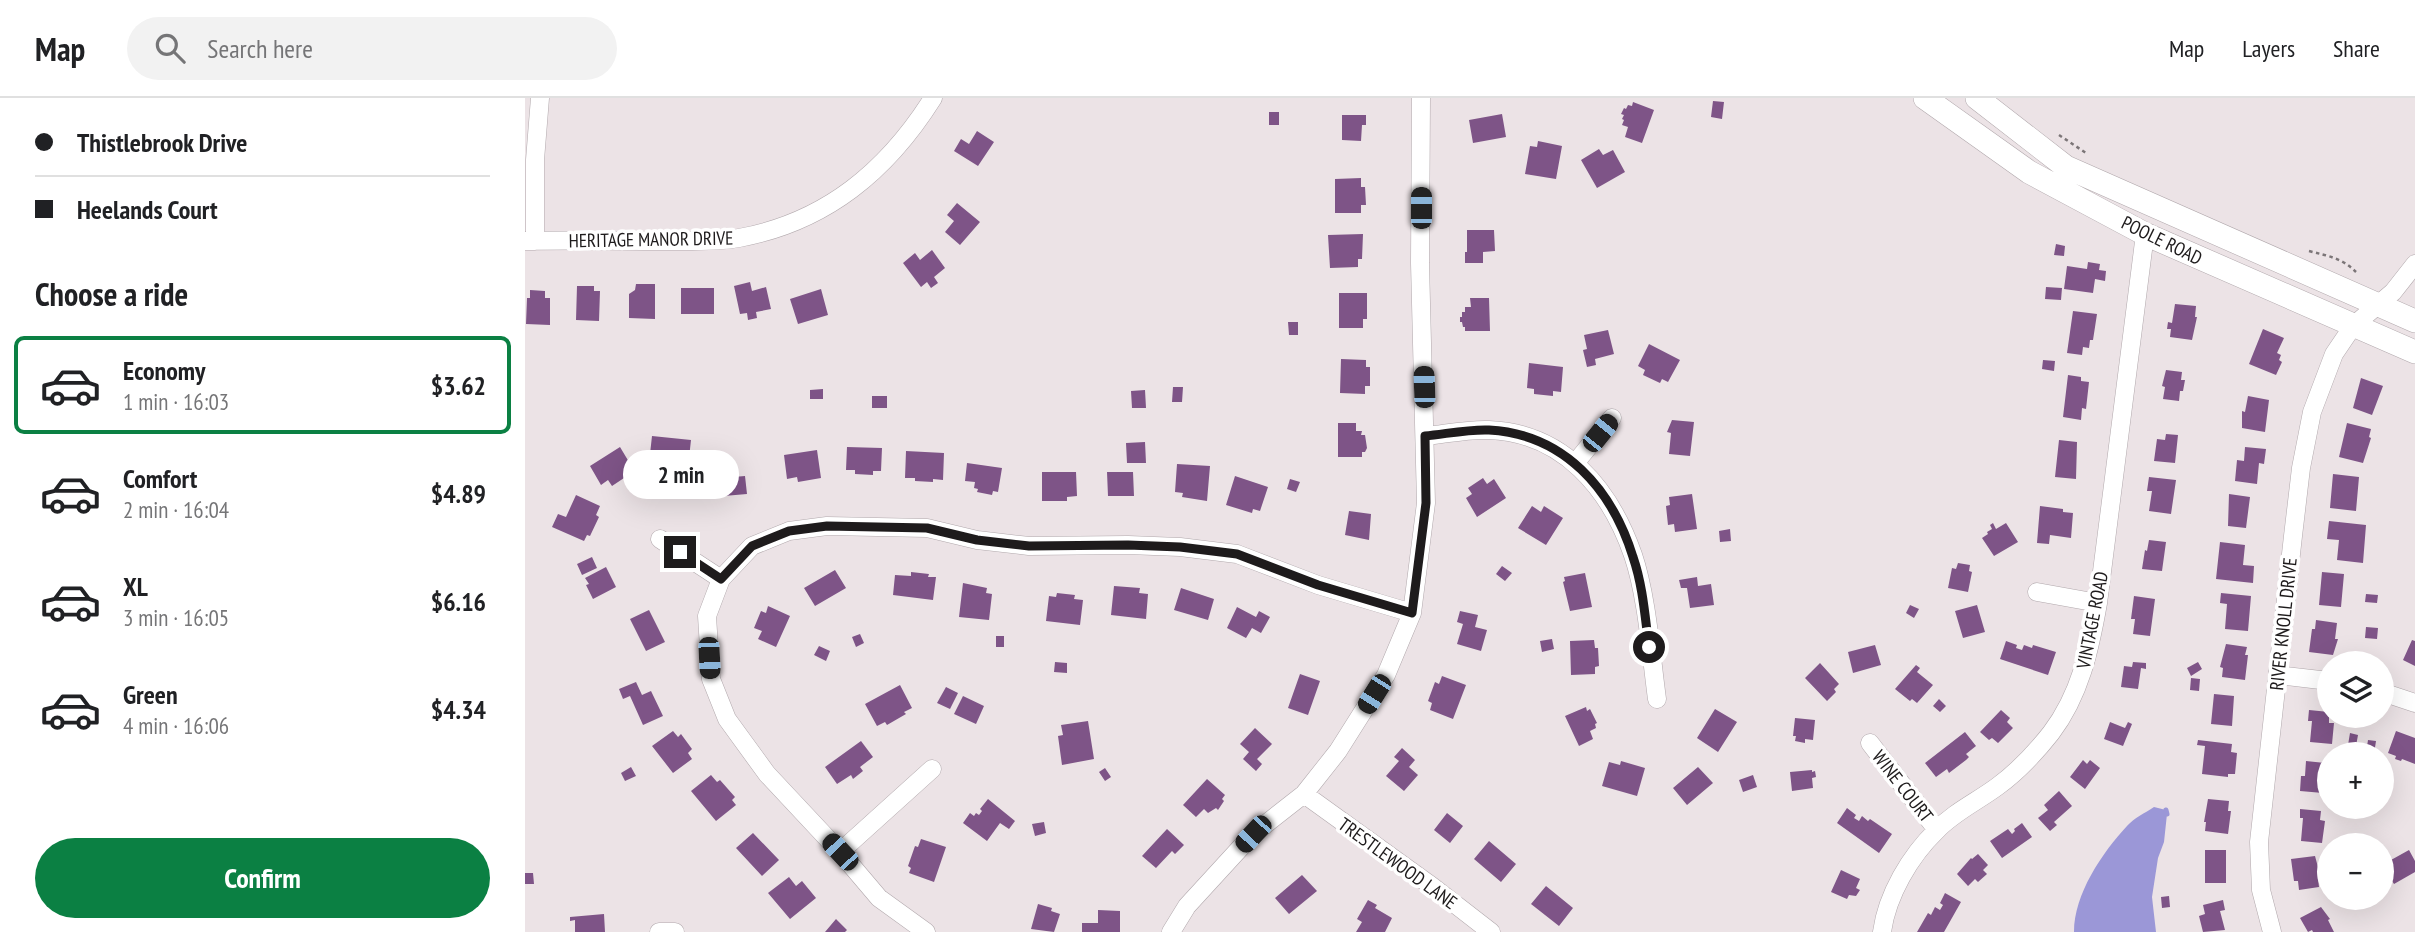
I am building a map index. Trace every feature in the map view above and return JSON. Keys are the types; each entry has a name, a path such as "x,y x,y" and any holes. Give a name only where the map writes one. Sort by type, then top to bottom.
{"main road":[{"name":"POOLE ROAD","path":"1925,98 2029,172 2144,233 2415,352"},
{"name":"POOLE ROAD","path":"1977,98 2066,167 2415,321"}],"street":[{"path":"530,241 540,98"},
{"name":"HERITAGE MANOR DRIVE","path":"530,241 712,241 764,233 812,214 857,186 901,145 933,98"},
{"path":"1171,932 1187,906 1253,834 1304,794 1338,751 1385,675 1412,613 1426,503 1420,263 1421,98"},
{"name":"VINTAGE ROAD","path":"1882,932 1892,894 1907,867 1937,830 2000,785 2017,769 2052,732 2075,692 2090,649 2098,603 2144,233"},
{"name":"RIVER KNOLL DRIVE","path":"2271,932 2261,890 2259,842 2306,436 2334,354 2353,326 2393,292 2415,264"},
{"path":"1576,462 1612,418"},
{"path":"1425,436 1489,430 1527,436 1576,462 1613,509 1633,556 1657,699"},
{"path":"926,932 879,898 767,774 727,719 711,679 707,616 721,579 752,546 789,531 827,526 927,528 977,540 1029,546 1180,547 1237,554 1318,585 1412,613"},
{"path":"660,539 721,579"},
{"path":"2037,592 2098,603"},
{"path":"2278,675 2317,680"},
{"path":"2394,696 2415,704"},
{"name":"WINE COURT","path":"1870,743 1937,830"},
{"path":"840,852 932,769"},
{"name":"TRESTLEWOOD LANE","path":"1304,794 1491,932"},
{"path":"659,932 675,932"}],"shaded area":[{"path":"2154,807 2166,810 2167,814 2152,897 2156,932 2074,932 2079,903 2099,861 2130,823"}],"building":[{"path":"1713,101 1724,102 1722,119 1711,117"},
{"path":"1633,102 1654,110 1642,143 1625,137 1628,127 1622,125 1624,115 1621,114 1628,105 1632,106"},
{"path":"1269,112 1279,112 1279,125 1269,125"},
{"path":"1502,114 1506,137 1473,143 1469,120"},
{"path":"1342,115 1366,115 1361,141 1342,140"},
{"path":"977,131 994,142 978,166 954,151 961,139 969,144"},
{"path":"1538,141 1562,146 1556,179 1525,174 1530,146 1537,147"},
{"path":"1599,149 1603,155 1613,150 1625,172 1597,188 1581,160"},
{"path":"1361,178 1361,187 1365,187 1366,205 1361,205 1361,213 1335,213 1335,179"},
{"path":"957,203 980,222 960,245 945,232 954,221 947,215"},
{"path":"1467,230 1494,230 1495,251 1483,252 1483,263 1465,263"},
{"path":"1363,234 1362,259 1358,259 1358,267 1330,268 1328,235"},
{"path":"2056,244 2065,246 2064,256 2054,255"},
{"path":"932,250 945,268 934,277 938,283 931,288 927,282 921,287 903,263 915,253 920,260"},
{"path":"2088,262 2100,264 2099,270 2106,271 2105,281 2095,279 2093,293 2064,289 2067,266 2087,269"},
{"path":"750,282 752,291 766,287 771,309 756,312 757,318 748,320 747,313 740,314 734,286"},
{"path":"636,284 655,284 655,319 629,318 629,294 635,290"},
{"path":"577,286 594,286 594,291 600,291 599,321 576,320"},
{"path":"2046,287 2062,288 2061,300 2045,299"},
{"path":"681,288 714,288 714,314 681,314"},
{"path":"821,289 828,315 798,324 790,299"},
{"path":"530,290 545,291 545,298 550,298 550,325 526,324"},
{"path":"1339,293 1367,293 1367,319 1363,319 1363,328 1339,328"},
{"path":"1470,298 1489,298 1490,331 1465,331 1460,317 1462,312 1465,312 1465,307 1471,307"},
{"path":"2175,304 2196,306 2197,317 2192,340 2170,337 2168,322 2172,323"},
{"path":"2073,311 2097,314 2093,340 2090,340 2089,348 2083,347 2082,355 2067,353"},
{"path":"1288,322 1298,322 1298,335 1289,335"},
{"path":"2263,329 2284,338 2277,353 2281,355 2279,360 2282,362 2276,375 2249,364"},
{"path":"1608,330 1614,354 1595,359 1596,365 1587,367 1583,350 1587,349 1584,335"},
{"path":"1649,344 1680,360 1668,382 1662,379 1660,383 1643,375 1645,370 1638,366"},
{"path":"1341,359 1366,360 1366,367 1370,367 1370,386 1365,386 1365,394 1340,393"},
{"path":"2043,360 2055,361 2054,371 2042,369"},
{"path":"1529,363 1563,367 1561,392 1553,391 1553,396 1534,394 1534,389 1527,388"},
{"path":"2166,370 2182,372 2181,380 2185,380 2179,401 2163,399 2165,387 2162,386"},
{"path":"2068,375 2081,377 2081,381 2089,382 2086,409 2082,408 2081,420 2063,417"},
{"path":"2361,378 2383,386 2372,415 2353,408"},
{"path":"1173,387 1183,387 1182,402 1172,402"},
{"path":"823,389 823,399 810,399 810,390"},
{"path":"1145,390 1146,408 1132,408 1131,391"},
{"path":"872,396 887,396 887,408 872,408"},
{"path":"2248,396 2269,400 2265,432 2242,428 2242,411 2245,412"},
{"path":"1672,420 1694,422 1690,456 1669,454 1671,433 1667,432"},
{"path":"1338,423 1356,423 1356,431 1362,431 1361,435 1365,435 1367,448 1362,452 1362,457 1338,457"},
{"path":"2347,423 2371,429 2363,463 2339,457"},
{"path":"2166,434 2178,435 2175,463 2154,461 2157,439 2165,440"},
{"path":"652,436 691,440 688,467 649,463"},
{"path":"2059,440 2077,442 2076,479 2055,477"},
{"path":"1145,442 1146,463 1127,463 1126,443"},
{"path":"620,447 632,467 625,471 627,476 612,486 608,480 601,485 590,466"},
{"path":"847,447 882,448 881,471 873,471 873,475 855,474 855,470 846,470"},
{"path":"2245,447 2266,449 2264,464 2259,463 2257,484 2235,481 2237,460 2244,461"},
{"path":"817,450 821,478 798,482 797,477 787,479 784,455"},
{"path":"906,451 944,453 943,480 933,479 933,482 905,478"},
{"path":"967,463 1002,468 998,492 993,491 992,495 977,492 978,489 974,488 975,482 965,481"},
{"path":"1177,464 1210,466 1207,501 1182,497 1183,493 1175,492"},
{"path":"1042,472 1076,472 1077,496 1067,497 1067,501 1042,501"},
{"path":"1107,472 1133,472 1134,496 1108,496"},
{"path":"2333,474 2359,477 2356,511 2330,508"},
{"path":"745,476 747,494 712,497 710,479"},
{"path":"1235,476 1268,487 1260,511 1253,509 1252,513 1226,505"},
{"path":"2149,477 2176,480 2171,514 2149,511 2152,491 2147,491"},
{"path":"1483,478 1487,484 1494,479 1506,498 1477,517 1466,498 1472,494 1468,488"},
{"path":"1290,479 1300,482 1296,492 1287,489"},
{"path":"1692,494 1697,529 1675,532 1674,524 1668,525 1666,506 1670,505 1669,497"},
{"path":"2229,494 2250,497 2246,528 2228,526"},
{"path":"576,495 600,506 596,515 599,517 590,536 587,535 584,541 552,527 558,514 566,517"},
{"path":"1532,506 1541,512 1544,506 1563,518 1546,545 1518,528"},
{"path":"2040,506 2073,513 2071,538 2050,535 2049,544 2037,543"},
{"path":"1349,511 1371,514 1369,540 1345,535"},
{"path":"2329,521 2366,525 2363,563 2337,560 2339,540 2327,539"},
{"path":"1993,523 1996,529 2006,523 2018,542 1994,556 1982,538 1992,529 1990,525"},
{"path":"1730,529 1731,541 1720,542 1719,531"},
{"path":"2149,540 2166,542 2162,571 2142,569"},
{"path":"2220,542 2245,545 2243,565 2254,566 2253,583 2216,579"},
{"path":"592,557 597,568 582,575 577,564"},
{"path":"1958,563 1970,565 1969,571 1972,572 1968,592 1948,588 1952,568 1956,569"},
{"path":"1502,566 1512,573 1505,581 1496,574"},
{"path":"606,567 616,587 593,599 585,578"},
{"path":"835,570 846,588 815,606 804,588"},
{"path":"911,572 936,577 933,600 893,595 895,575 911,576"},
{"path":"2322,572 2344,574 2341,607 2319,605"},
{"path":"1585,573 1592,607 1570,611 1564,577"},
{"path":"1697,577 1698,586 1711,584 1714,605 1690,608 1687,588 1681,588 1679,580"},
{"path":"963,583 987,588 986,593 992,594 989,620 959,617"},
{"path":"1114,586 1140,588 1139,593 1148,594 1146,619 1111,615"},
{"path":"1181,588 1214,599 1208,620 1174,610"},
{"path":"1057,593 1075,595 1074,599 1083,600 1080,625 1046,621 1049,596 1056,597"},
{"path":"2221,593 2251,596 2248,631 2225,629 2227,604 2220,603"},
{"path":"2366,594 2378,595 2377,603 2365,602"},
{"path":"2134,596 2155,599 2150,636 2133,634 2135,619 2131,619"},
{"path":"1910,605 1919,609 1914,618 1906,613"},
{"path":"1977,605 1985,632 1963,638 1955,611"},
{"path":"768,606 790,616 776,647 758,639 762,631 754,628 761,611 766,613"},
{"path":"1237,607 1256,617 1259,611 1270,617 1261,633 1252,628 1246,638 1227,628"},
{"path":"649,610 665,642 646,651 630,619"},
{"path":"1460,611 1478,615 1475,627 1487,630 1481,651 1457,644 1463,624 1457,622"},
{"path":"2316,620 2337,623 2335,639 2338,639 2334,651 2309,652 2312,629 2315,629"},
{"path":"2366,627 2378,628 2377,639 2365,638"},
{"path":"860,634 864,643 856,647 852,637"},
{"path":"996,636 1004,636 1004,647 996,647"},
{"path":"1552,639 1554,649 1542,652 1540,641"},
{"path":"1594,640 1595,648 1598,648 1599,666 1595,667 1595,674 1571,675 1570,641"},
{"path":"2412,640 2415,641 2415,666 2403,660"},
{"path":"2006,641 2022,650 2024,645 2032,648 2033,645 2056,652 2048,675 2000,659"},
{"path":"2226,644 2247,647 2245,680 2222,677 2223,668 2220,667"},
{"path":"1875,645 1881,665 1853,673 1848,652"},
{"path":"819,646 830,651 826,661 814,655"},
{"path":"1055,662 1067,663 1067,673 1054,672"},
{"path":"2133,662 2146,663 2146,669 2141,668 2138,689 2121,687 2124,666 2132,667"},
{"path":"2198,662 2202,669 2191,676 2187,668"},
{"path":"1820,663 1839,684 1834,689 1836,692 1827,701 1805,678"},
{"path":"1916,665 1920,668 1917,672 1933,685 1917,703 1895,689"},
{"path":"1300,674 1320,681 1308,715 1288,708"},
{"path":"1442,676 1466,685 1453,719 1430,710 1432,703 1428,701 1435,682 1439,684"},
{"path":"2191,678 2200,679 2199,691 2190,690"},
{"path":"636,682 642,695 651,691 663,716 643,725 630,696 623,699 619,689"},
{"path":"900,685 912,708 887,725 885,722 877,726 865,704"},
{"path":"946,687 958,693 950,709 937,703"},
{"path":"2214,694 2234,696 2232,726 2211,724"},
{"path":"963,696 984,706 976,724 954,714"},
{"path":"1939,699 1946,706 1940,712 1933,706"},
{"path":"1586,707 1587,711 1590,709 1597,723 1596,728 1590,731 1593,739 1579,746 1565,716"},
{"path":"1715,709 1737,722 1718,752 1697,738"},
{"path":"2001,710 2010,718 2007,722 2013,728 1998,743 1992,738 1989,740 1980,732"},
{"path":"2309,710 2317,711 2317,728 2334,728 2332,742 2310,742 2312,721 2308,721"},
{"path":"1795,718 1815,720 1813,740 1805,739 1805,743 1795,741"},
{"path":"1088,721 1094,759 1062,765 1058,736 1063,735 1061,725"},
{"path":"2110,722 2125,728 2128,722 2132,724 2123,746 2104,739"},
{"path":"1255,728 1272,744 1257,759 1262,764 1256,771 1243,759 1249,752 1240,744"},
{"path":"673,731 678,737 681,734 692,749 688,753 692,759 673,773 652,746"},
{"path":"2396,731 2415,738 2415,764 2395,759 2392,742"},
{"path":"1965,732 1976,746 1966,754 1969,757 1949,773 1947,769 1936,777 1925,763"},
{"path":"2350,733 2358,735 2357,742 2348,742"},
{"path":"2198,740 2232,744 2231,752 2237,753 2235,774 2228,774 2228,777 2202,774 2205,746 2197,745"},
{"path":"861,741 873,757 860,767 863,771 853,779 851,775 837,784 825,767"},
{"path":"1402,748 1415,760 1409,767 1418,775 1404,791 1386,776 1399,761 1394,757"},
{"path":"2083,760 2087,764 2090,760 2100,768 2085,789 2070,777"},
{"path":"1621,761 1645,768 1637,796 1602,786 1609,762 1620,765"},
{"path":"2306,761 2317,762 2317,792 2300,791 2301,776 2305,776"},
{"path":"631,767 636,776 625,781 621,773"},
{"path":"1698,767 1713,783 1687,805 1673,788"},
{"path":"1105,768 1111,777 1105,781 1099,772"},
{"path":"1815,771 1816,777 1812,778 1813,788 1792,791 1790,772"},
{"path":"711,775 717,782 720,780 735,797 732,800 736,805 716,821 691,791"},
{"path":"1753,775 1757,787 1743,792 1739,780"},
{"path":"1207,779 1225,795 1222,799 1224,801 1218,810 1216,808 1208,813 1204,809 1196,817 1183,805"},
{"path":"2059,791 2072,806 2054,822 2057,825 2050,831 2038,818 2048,810 2044,805"},
{"path":"988,799 1015,821 1009,829 1000,823 987,841 963,823 970,813 979,815"},
{"path":"2208,799 2229,801 2228,811 2231,811 2228,834 2205,831"},
{"path":"1847,808 1859,821 1862,816 1868,821 1870,819 1892,834 1879,853 1837,823"},
{"path":"2300,809 2317,811 2317,819 2325,821 2323,833 2317,833 2317,843 2301,841 2303,818 2300,818"},
{"path":"1447,813 1463,826 1450,843 1434,830"},
{"path":"1044,822 1046,833 1035,836 1032,824"},
{"path":"2022,823 2032,837 2002,858 1990,841 2008,829 2012,834"},
{"path":"1167,829 1184,845 1175,854 1172,851 1156,868 1142,856"},
{"path":"753,833 779,860 762,876 736,848"},
{"path":"921,839 946,847 934,882 909,873 911,868 908,866 915,846 918,847"},
{"path":"1489,841 1516,864 1501,882 1474,859"},
{"path":"2205,850 2226,850 2226,883 2205,883"},
{"path":"2409,850 2415,861 2415,872 2394,884 2394,858"},
{"path":"1978,854 1988,865 1983,870 1987,874 1978,882 1975,879 1968,886 1957,874"},
{"path":"2315,856 2317,887 2299,890 2298,881 2294,881 2291,859"},
{"path":"1841,870 1860,879 1856,888 1860,890 1856,896 1849,895 1847,899 1831,892"},
{"path":"525,873 533,873 534,884 525,884"},
{"path":"1302,875 1317,891 1289,914 1275,898"},
{"path":"789,877 796,886 802,881 816,898 790,919 768,893"},
{"path":"1546,886 1573,908 1559,926 1531,904"},
{"path":"1945,893 1961,902 1944,932 1917,932 1928,913 1931,915 1935,907 1940,910"},
{"path":"2169,896 2170,907 2162,908 2161,897"},
{"path":"1368,900 1377,905 1375,908 1392,918 1385,932 1356,932 1362,922 1357,919"},
{"path":"2223,900 2225,910 2220,911 2225,930 2203,932 2199,916 2205,914 2203,905"},
{"path":"1038,904 1052,908 1051,911 1060,914 1054,932 1031,929"},
{"path":"2317,909 2323,910 2330,919 2328,920 2334,932 2308,932 2300,918"},
{"path":"1098,910 1120,911 1120,932 1082,932 1082,923 1098,923"},
{"path":"604,914 605,932 575,932 575,920 570,921 570,917"},
{"path":"836,919 847,930 825,932"}],"waterway":[{"path":"2166,810 2167,814"}],"route":[{"path":"680,552 721,579 752,546 789,531 827,526 927,528 977,540 1029,546 1180,547 1237,554 1318,585 1412,613 1426,503 1425,436 1489,430 1527,436 1559,451 1576,462 1613,509 1633,556 1649,647"}]}
